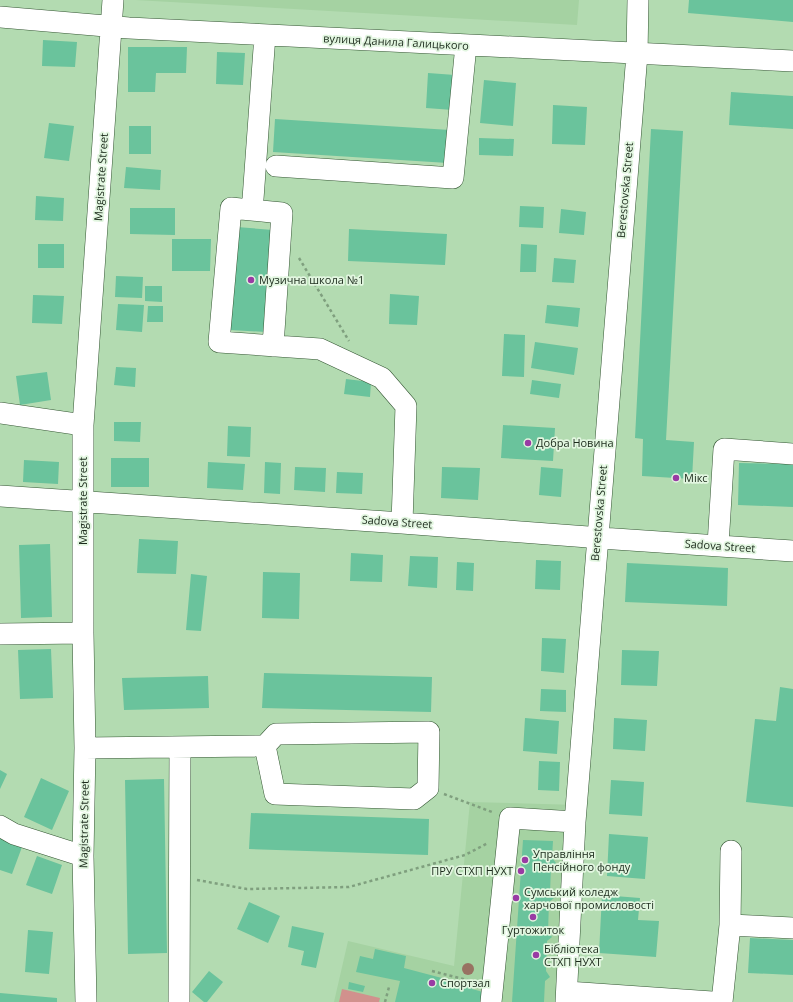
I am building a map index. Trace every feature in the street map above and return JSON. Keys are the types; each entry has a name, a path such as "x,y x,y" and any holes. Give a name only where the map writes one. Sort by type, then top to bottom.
{"street":[{"name":"Magistrate Street","path":"86,1002 83,856 85,748 83,633 83,425 113,0"},
{"name":"Berestovska Street","path":"566,997 575,822 637,54 638,0"},
{"name":"вулиця Данила Галицького","path":"0,17 112,26 265,35 793,61"},
{"path":"253,199 265,35"},
{"path":"276,166 453,178 466,45"},
{"path":"272,346 282,213 231,208 219,342 272,346 320,349 382,378 406,406 402,523"},
{"path":"0,413 83,425"},
{"path":"718,545 724,449 793,454"},
{"name":"Sadova Street","path":"0,496 793,551"},
{"path":"0,634 83,633"},
{"path":"85,748 265,746 276,734 429,732 428,788 414,799 275,794 265,746"},
{"path":"179,1002 180,747"},
{"path":"491,996 509,826 575,822"},
{"path":"0,826 14,834 83,856"},
{"path":"722,1002 730,925 731,851"},
{"path":"730,925 793,928"},
{"path":"566,997 712,1002"}],"path":[{"path":"297,256 350,343"},
{"path":"428,788 509,826"},
{"path":"179,876 247,889 349,887 464,855 509,826"},
{"path":"432,971 478,983 491,996"},
{"path":"385,1002 389,987"}],"shaded area":[{"path":"135,0 579,0 577,25"},
{"name":"Сумський коледж харчової промисловості","path":"470,802 577,805 565,1002 334,1002 348,941 454,966"},
{"path":"342,989 380,998 379,1002 339,1002"}],"building":[{"path":"689,0 793,0 793,22 688,13"},
{"path":"43,40 77,42 75,67 42,66"},
{"path":"128,47 187,47 186,73 156,73 155,92 128,92"},
{"path":"217,52 245,53 243,85 216,84"},
{"path":"428,73 455,75 453,110 426,108"},
{"path":"484,80 516,83 513,126 480,123"},
{"path":"731,92 793,96 793,129 729,125"},
{"path":"553,105 587,107 585,145 552,144"},
{"path":"275,119 450,130 448,163 273,152"},
{"path":"49,123 74,126 69,161 44,158"},
{"path":"129,126 151,126 151,154 129,154"},
{"path":"651,129 683,131 666,440 694,442 692,479 642,476 643,439 635,438"},
{"path":"479,138 514,139 513,156 479,155"},
{"path":"126,167 161,170 160,190 124,188"},
{"path":"36,196 64,198 63,221 35,220"},
{"path":"520,206 544,207 543,228 519,227"},
{"path":"130,208 175,208 175,235 130,234"},
{"path":"561,209 586,212 584,235 559,233"},
{"name":"Музична школа №1","path":"237,227 273,230 266,332 230,330"},
{"path":"349,229 447,234 445,265 348,261"},
{"path":"172,239 211,239 210,271 172,271"},
{"path":"38,244 64,244 64,268 38,268"},
{"path":"521,244 537,245 536,272 520,272"},
{"path":"554,258 576,260 574,283 552,282"},
{"path":"116,276 143,277 142,298 115,297"},
{"path":"145,286 162,286 162,302 145,301"},
{"path":"390,294 419,296 417,325 389,324"},
{"path":"33,295 64,296 62,324 32,323"},
{"path":"118,304 144,305 142,332 116,330"},
{"path":"547,305 580,308 578,327 545,323"},
{"path":"148,306 163,306 163,322 147,322"},
{"path":"504,334 525,335 524,377 502,376"},
{"path":"535,342 578,348 574,375 531,368"},
{"path":"116,367 136,368 135,387 114,385"},
{"path":"47,372 51,400 20,405 16,376"},
{"path":"346,379 371,382 370,397 344,394"},
{"path":"532,380 561,384 559,398 530,394"},
{"path":"114,422 141,422 140,442 114,441"},
{"name":"Добра Новина","path":"503,425 555,428 553,461 501,458"},
{"path":"228,426 251,427 250,457 227,456"},
{"path":"111,458 149,458 149,487 111,487"},
{"path":"24,460 59,462 58,484 23,482"},
{"path":"208,462 245,464 243,490 207,488"},
{"path":"265,462 281,463 280,494 264,493"},
{"path":"739,463 793,464 793,507 738,505"},
{"path":"295,467 326,468 325,492 294,490"},
{"path":"442,467 480,468 478,500 441,498"},
{"path":"541,467 563,469 561,497 539,495"},
{"path":"337,472 363,473 362,494 336,493"},
{"path":"139,539 178,541 176,574 137,573"},
{"path":"50,544 52,617 21,618 19,545"},
{"path":"351,553 383,555 382,582 350,581"},
{"path":"410,556 438,557 437,588 408,586"},
{"path":"536,560 561,561 560,590 535,589"},
{"path":"457,562 474,563 473,591 456,590"},
{"path":"627,563 728,568 727,606 625,602"},
{"path":"263,572 300,573 299,619 262,618"},
{"path":"191,574 207,576 201,631 186,630"},
{"path":"542,638 566,639 564,673 541,671"},
{"path":"51,649 53,698 20,699 18,650"},
{"path":"622,650 659,651 657,686 621,685"},
{"path":"264,673 432,677 431,712 262,708"},
{"path":"208,676 209,708 124,710 122,678"},
{"path":"780,687 793,689 793,807 746,802 755,719 776,721"},
{"path":"541,689 566,690 566,712 540,711"},
{"path":"525,718 559,721 557,754 523,751"},
{"path":"614,718 647,720 645,751 613,749"},
{"path":"539,761 560,762 559,791 538,790"},
{"path":"0,770 7,774 0,789"},
{"path":"41,778 69,791 52,830 24,817"},
{"path":"164,779 167,953 128,954 125,780"},
{"path":"611,780 644,782 642,816 609,814"},
{"path":"251,813 429,819 428,855 249,849"},
{"path":"609,834 648,837 645,879 607,876"},
{"path":"0,838 22,847 12,874 0,870"},
{"name":"Гуртожиток","path":"523,840 553,841 552,858 556,863 551,867 550,893 554,898 549,902 548,932 552,937 547,941 546,971 550,977 545,981 544,1002 512,1002"},
{"path":"37,856 62,865 52,894 26,885"},
{"path":"602,895 640,898 638,920 659,921 656,957 599,953"},
{"path":"249,902 280,916 268,943 237,929"},
{"path":"292,926 324,933 316,968 301,965 304,951 288,947"},
{"path":"28,930 53,932 49,974 25,972"},
{"path":"750,938 793,940 793,975 748,973"},
{"name":"Спортзал","path":"375,949 406,956 404,968 472,986 472,989 483,992 480,1002 395,1002 400,981 356,972 360,956 373,959"},
{"path":"209,971 223,982 207,1002 204,1002 192,992"},
{"path":"349,982 365,986 363,992 348,989"},
{"path":"0,993 57,998 57,1002 0,1002"}],"place":[{"name":"Музична школа №1","path":"251,280"},
{"name":"Добра Новина","path":"528,443"},
{"name":"Мікс","path":"676,478"},
{"name":"Управління Пенсійного фонду","path":"525,860"},
{"name":"ПРУ СТХП НУХТ","path":"521,871"},
{"name":"Сумський коледж харчової промисловості","path":"516,898"},
{"name":"Гуртожиток","path":"533,917"},
{"name":"Бібліотека СТХП НУХТ","path":"536,955"},
{"name":"Спортзал","path":"432,983"}]}
